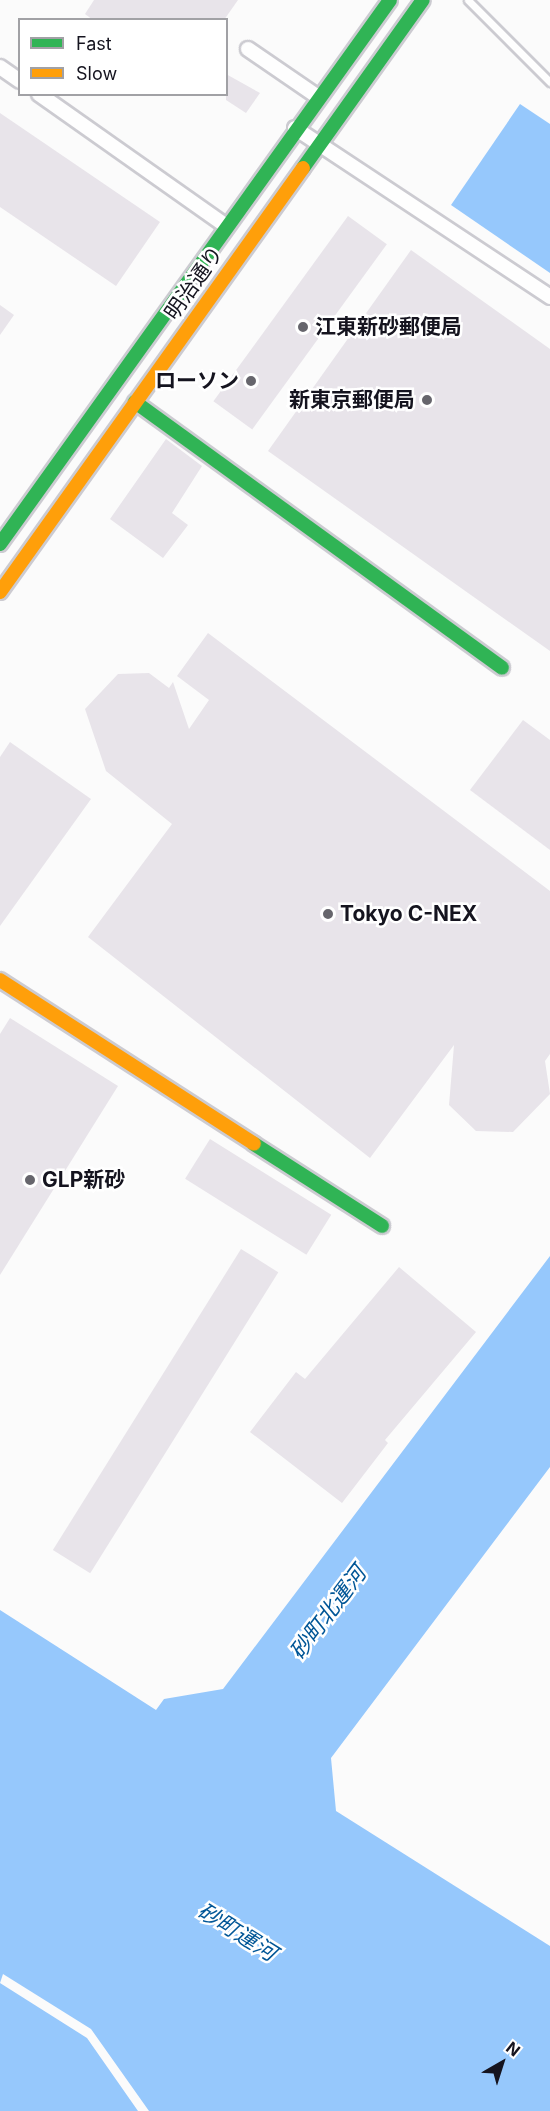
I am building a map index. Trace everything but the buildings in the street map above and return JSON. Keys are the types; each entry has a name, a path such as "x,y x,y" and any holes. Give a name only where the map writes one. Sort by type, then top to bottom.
{"main road":[{"name":"明治通り","path":"0,544 318,97 390,0"},
{"name":"明治通り","path":"0,592 423,0"},
{"path":"135,402 502,668"},
{"path":"0,980 382,1226"}],"street":[{"path":"248,49 318,97"},
{"path":"0,67 18,80"},
{"path":"42,96 226,226"},
{"path":"296,128 550,297"}],"lane":[{"path":"468,0 550,82"}],"water":[{"path":"520,104 550,124 550,273 451,205"},
{"path":"550,1256 550,1467 331,1758 336,1811 550,1946 550,2111 0,2111 0,1610 156,1710 164,1699 223,1689"}],"pier":[{"path":"3,1974 91,2029 149,2111 138,2111 87,2038 0,1983"}],"traffic: fast":[{"path":"0,544 390,0"},
{"path":"303,168 423,0"},
{"path":"135,402 502,668"},
{"path":"254,1144 382,1226"}],"traffic: slow":[{"path":"0,592 303,168"},
{"path":"0,980 254,1144"}],"place":[{"name":"江東新砂郵便局","path":"303,327"},
{"name":"ローソン","path":"251,381"},
{"name":"新東京郵便局","path":"427,400"},
{"name":"Tokyo C-NEX","path":"328,914"},
{"name":"GLP新砂","path":"30,1180"}],"water label":[{"name":"砂町北運河","path":"328,1613"},
{"name":"砂町運河","path":"237,1932"}]}
